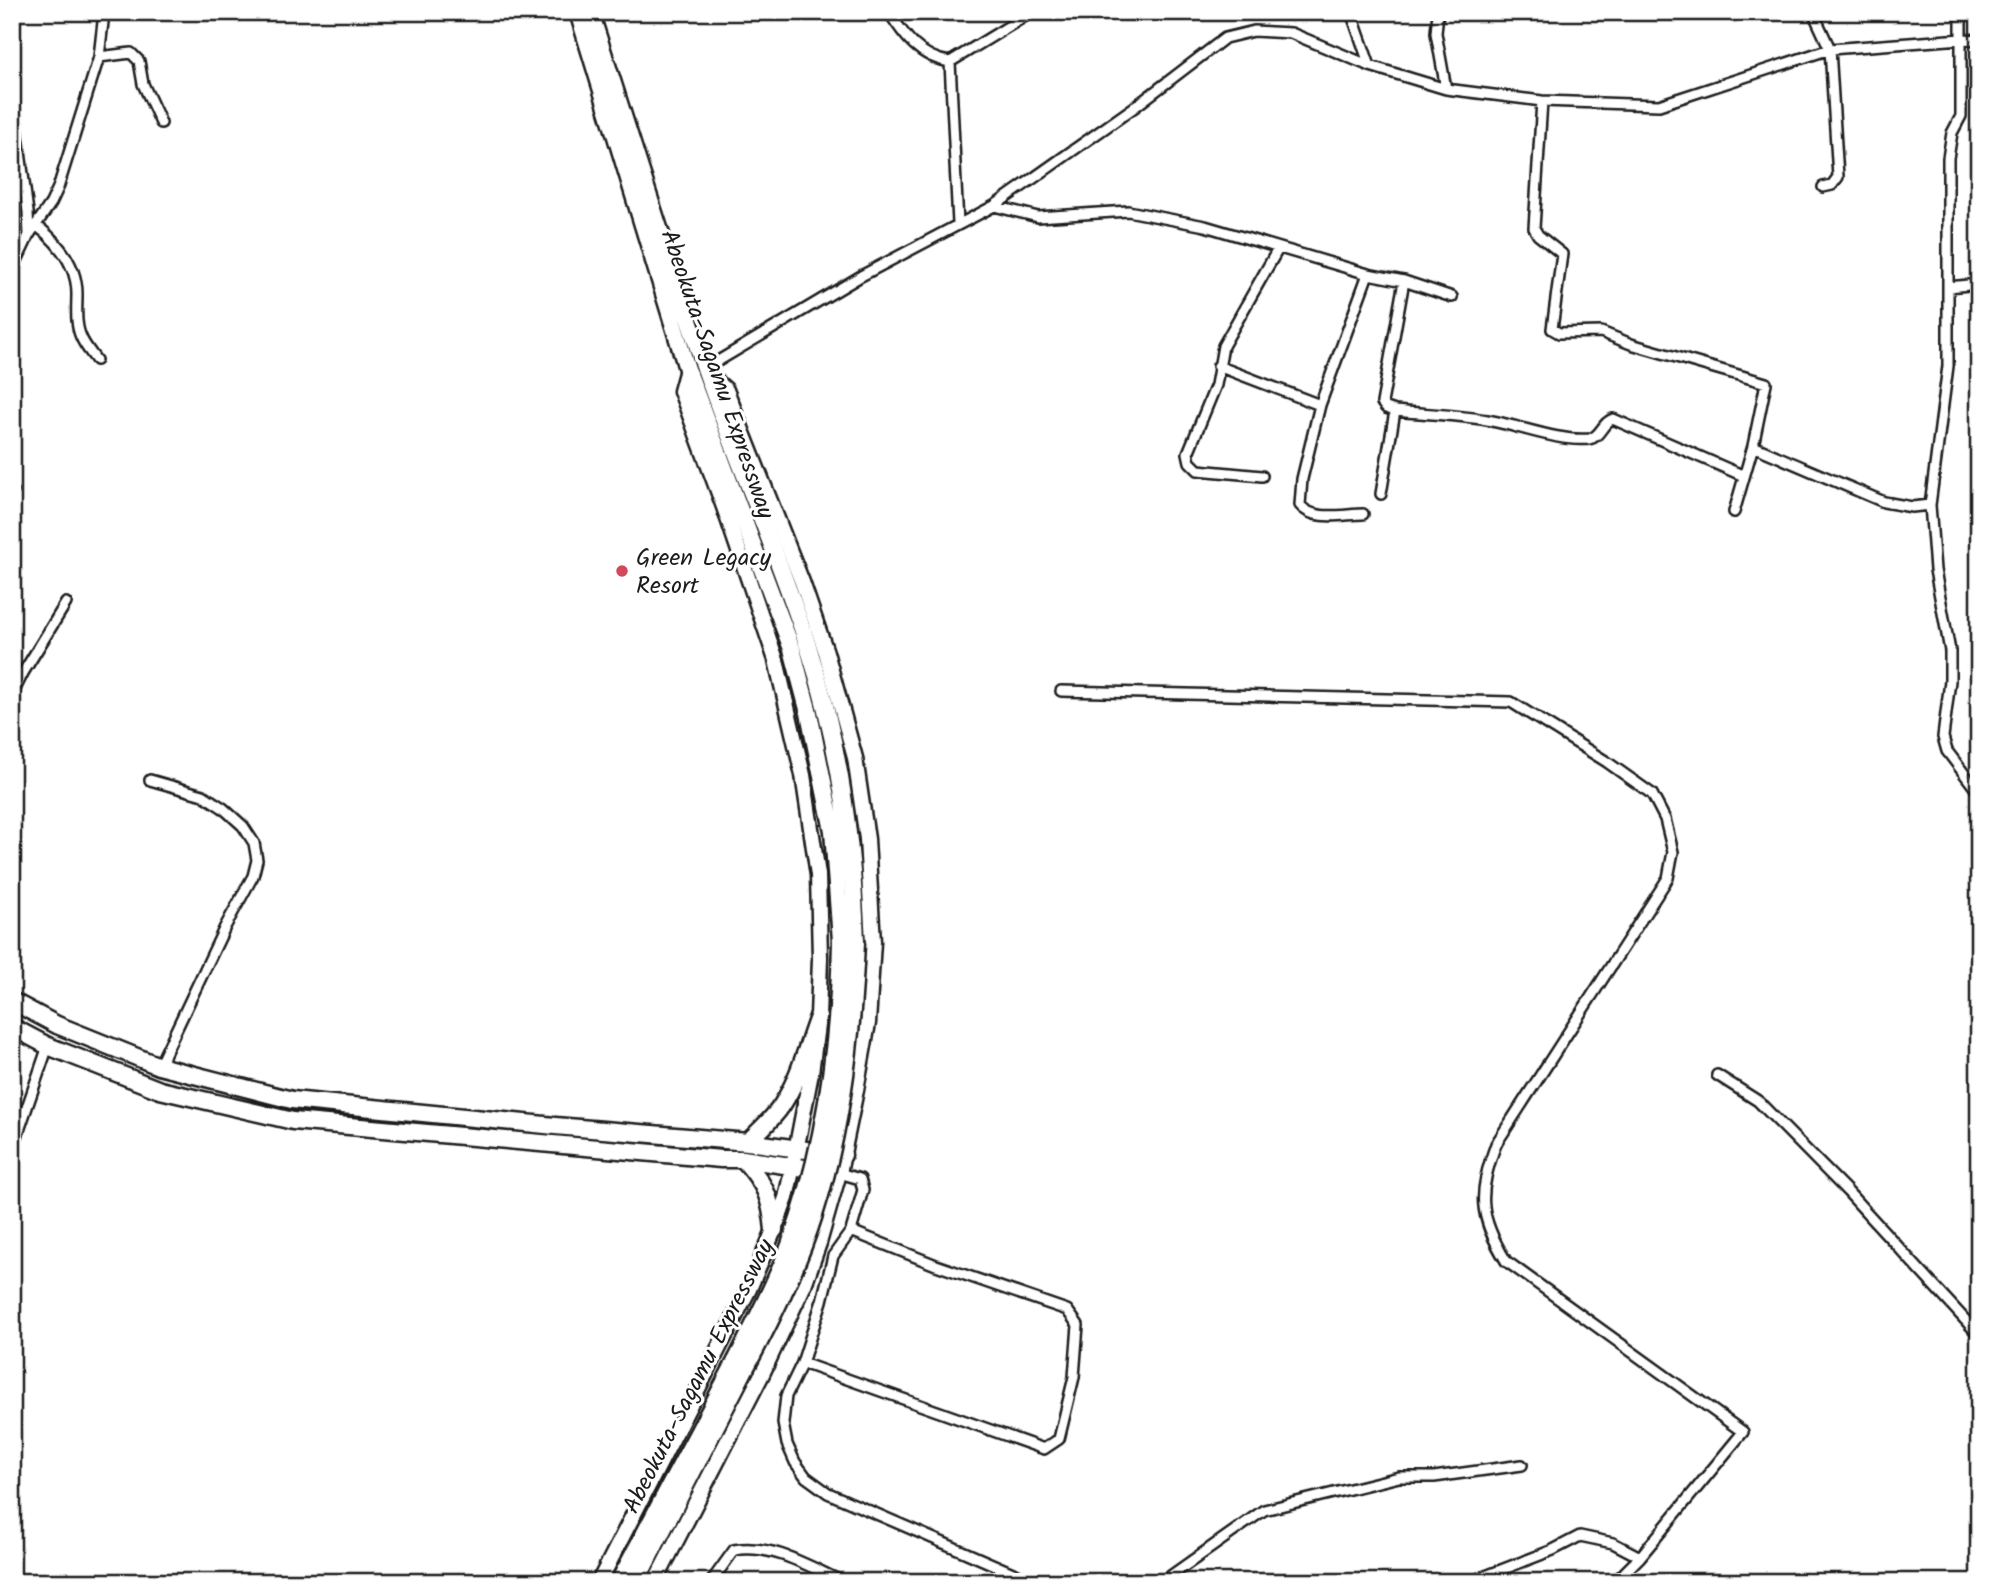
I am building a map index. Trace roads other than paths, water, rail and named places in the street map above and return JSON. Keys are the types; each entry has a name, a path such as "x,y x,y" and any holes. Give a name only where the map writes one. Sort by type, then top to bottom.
{"highway":[{"name":"Abeokuta-Sagamu Expressway","path":"578,12 687,369 788,637 821,765 848,942"},
{"name":"Abeokuta-Sagamu Expressway","path":"590,12 707,373 808,646 827,712 849,826 854,881 831,1088 804,1203 741,1364 636,1582"},
{"path":"12,1001 57,1025 159,1066 292,1100 748,1142 843,1155"},
{"path":"748,1142 783,1105 818,1017"},
{"path":"12,1027 48,1046 160,1090 293,1121 743,1159 839,1173"},
{"path":"183,1096 187,1074"},
{"path":"743,1159 767,1190 772,1205 774,1230"},
{"name":"Abeokuta-Sagamu Expressway","path":"619,1582 741,1364"}],"main road":[{"path":"599,1582 749,1289 774,1230 786,1198 793,1166 811,1073 818,1017 818,875 803,775 776,660 681,391 687,369"},
{"path":"655,1582 761,1376 804,1285 819,1244 843,1155 868,1023 873,942 867,839 855,758 827,652 726,390 707,373"}],"street":[{"path":"889,12 913,46 928,55 950,62 1032,12"},
{"path":"1351,12 1370,66"},
{"path":"1438,12 1436,33 1446,89"},
{"path":"1813,12 1830,49 1838,177 1832,185 1823,187"},
{"path":"1961,12 1961,116 1952,133 1948,158 1948,366 1930,505 1934,570 1950,652 1950,681 1943,737 1947,751 1979,793"},
{"path":"12,271 29,235 58,188 99,57 103,22"},
{"path":"707,373 713,364 861,276 994,206 1136,106 1225,38 1254,31 1291,33 1370,66 1446,89 1542,101 1659,105 1830,49 1979,40"},
{"path":"99,57 131,52 139,61 143,84 161,123"},
{"path":"950,62 958,224"},
{"path":"12,91 29,212 29,235"},
{"path":"1542,101 1534,228 1538,235 1560,251 1563,259 1552,329 1559,333 1601,332 1631,344 1766,383 1753,446 1734,512"},
{"path":"994,206 1038,217 1128,211 1205,226 1368,274 1404,281 1452,297"},
{"path":"36,225 50,236 69,261 76,286 80,336 96,360"},
{"path":"1262,476 1198,470 1190,462 1188,453 1216,384 1223,346 1278,249"},
{"path":"1363,514 1313,515 1300,505 1302,479 1320,405 1368,274"},
{"path":"1404,281 1382,403 1386,408 1487,420 1591,439 1597,436 1607,421 1613,419 1744,476"},
{"path":"1948,287 1979,284"},
{"path":"1218,366 1320,405"},
{"path":"1381,494 1395,411"},
{"path":"1753,446 1884,502 1912,507 1930,505"},
{"path":"12,695 66,603"},
{"path":"1061,691 1510,702 1607,762 1651,794 1665,819 1673,852 1668,878 1496,1144 1485,1176 1483,1203 1490,1235 1506,1261 1743,1432 1640,1557 1615,1582"},
{"path":"150,780 203,795 223,808 243,826 254,844 257,860 253,876 225,927 159,1066"},
{"path":"12,1151 48,1046"},
{"path":"1717,1075 1758,1101 1856,1200 1979,1335"},
{"path":"839,1173 860,1179 863,1190 851,1231 833,1256 802,1363 786,1396 783,1423 787,1444 795,1462 806,1477 828,1493 1034,1582"},
{"path":"802,1363 1044,1450 1059,1439 1074,1377 1077,1325 1067,1310 936,1265 851,1231"},
{"path":"1162,1582 1264,1510 1399,1477 1434,1477 1522,1465"},
{"path":"1470,1582 1553,1550 1580,1536 1613,1543 1640,1557"},
{"path":"711,1582 734,1550 747,1548 764,1549 843,1582"}],"place":[{"name":"Green Legacy Resort","path":"622,571"}]}
